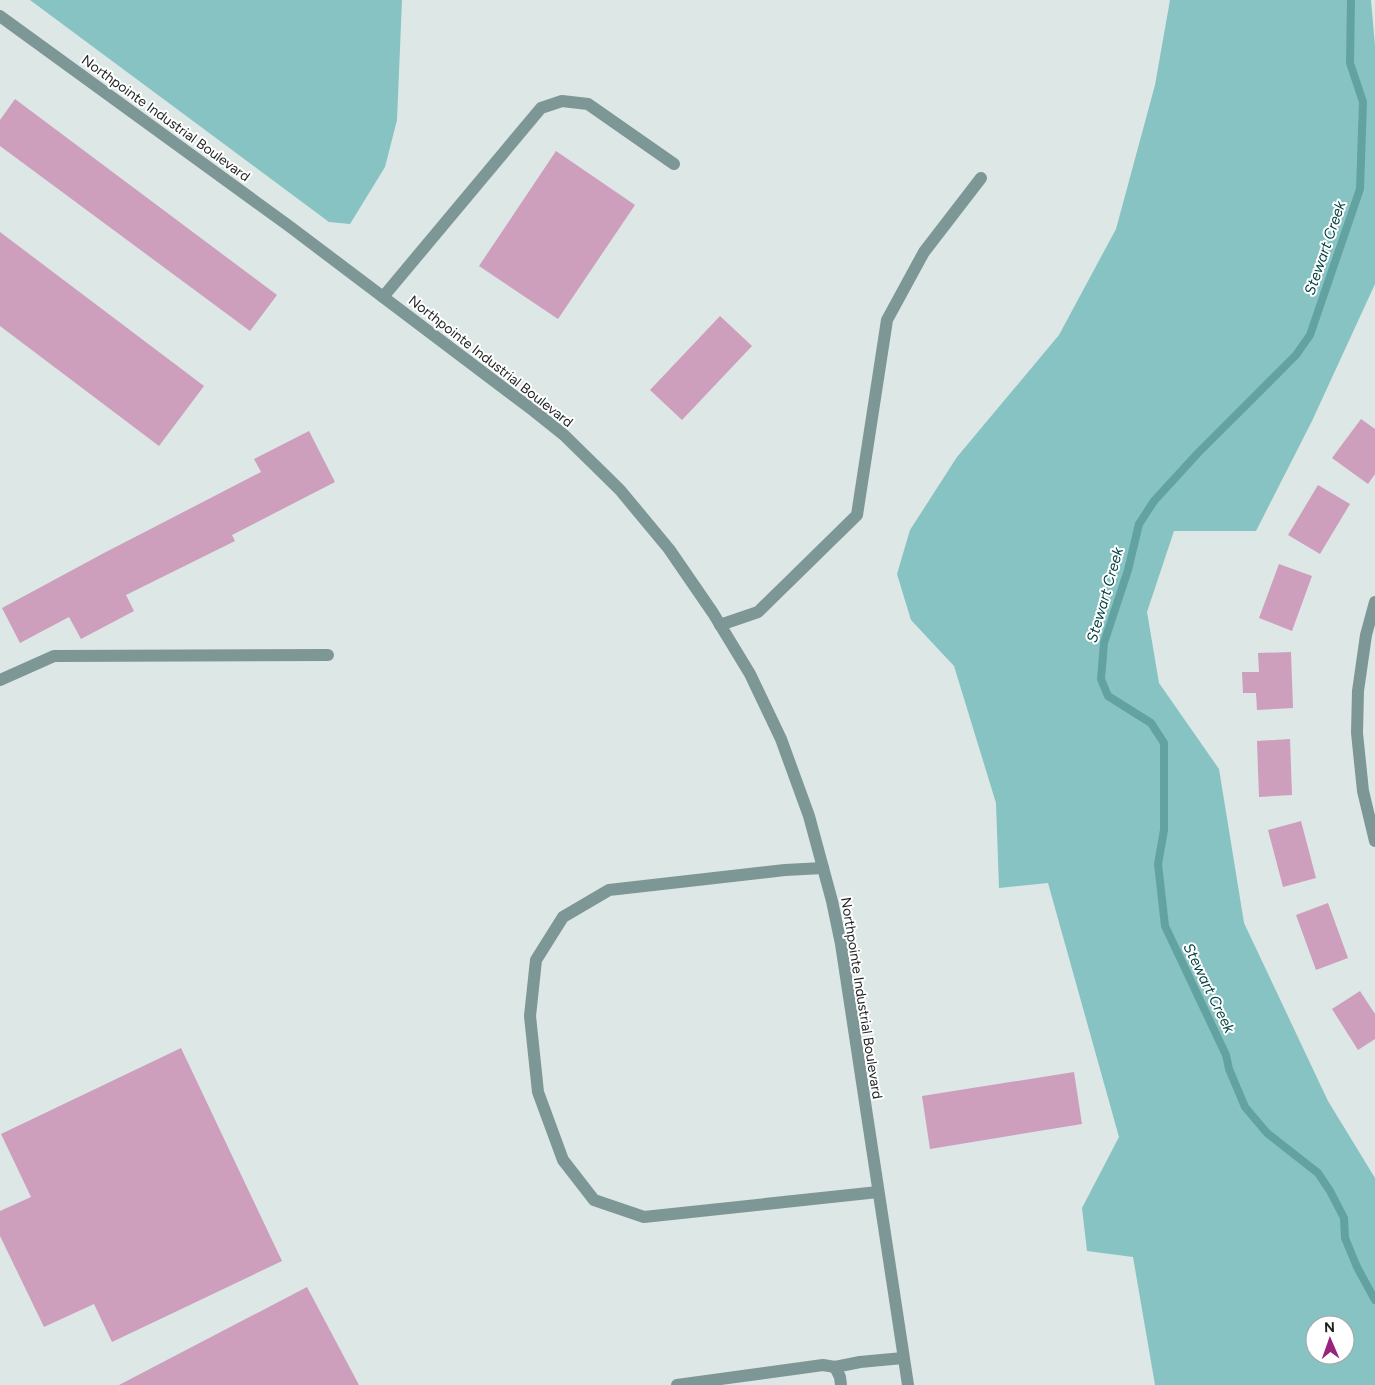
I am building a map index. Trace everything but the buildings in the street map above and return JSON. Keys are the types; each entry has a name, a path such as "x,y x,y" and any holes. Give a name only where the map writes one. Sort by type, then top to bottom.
{"street":[{"name":"Northpointe Industrial Boulevard","path":"0,17 273,214 564,435 620,490 669,549 720,625 750,674 781,739 809,816 832,901 841,944 908,1385"},
{"path":"383,297 541,108 562,101 588,104 674,164"},
{"path":"720,625 758,612 857,515 887,320 924,252 981,178"},
{"path":"1375,602 1366,636 1358,691 1357,733 1363,791 1375,841"},
{"path":"0,680 54,656 328,655"},
{"path":"823,868 785,870 609,890 563,917 536,960 530,1016 538,1092 563,1160 594,1200 644,1217 878,1192"},
{"path":"677,1385 823,1364 836,1367 860,1362 903,1358"},
{"path":"836,1367 842,1385"}],"shaded area":[{"path":"30,0 402,0 397,120 385,167 350,224 329,222"},
{"path":"1170,0 1371,0 1375,46 1375,284 1312,421 1256,531 1174,531 1147,612 1159,683 1219,769 1244,923 1328,1101 1375,1178 1375,1385 1155,1385 1133,1257 1087,1251 1082,1208 1119,1137 1048,883 999,888 996,803 954,666 911,620 897,574 910,530 957,457 1059,335 1116,229 1155,85"}],"waterway":[{"name":"Stewart Creek","path":"1351,0 1350,63 1363,102 1360,189 1310,335 1296,355 1198,453 1154,501 1139,524 1128,570 1104,643 1101,679 1108,696 1151,723 1164,743 1164,830 1158,864 1165,926 1226,1055 1229,1069 1245,1107 1267,1133 1318,1173 1344,1218 1345,1238 1357,1267 1375,1300"}]}
